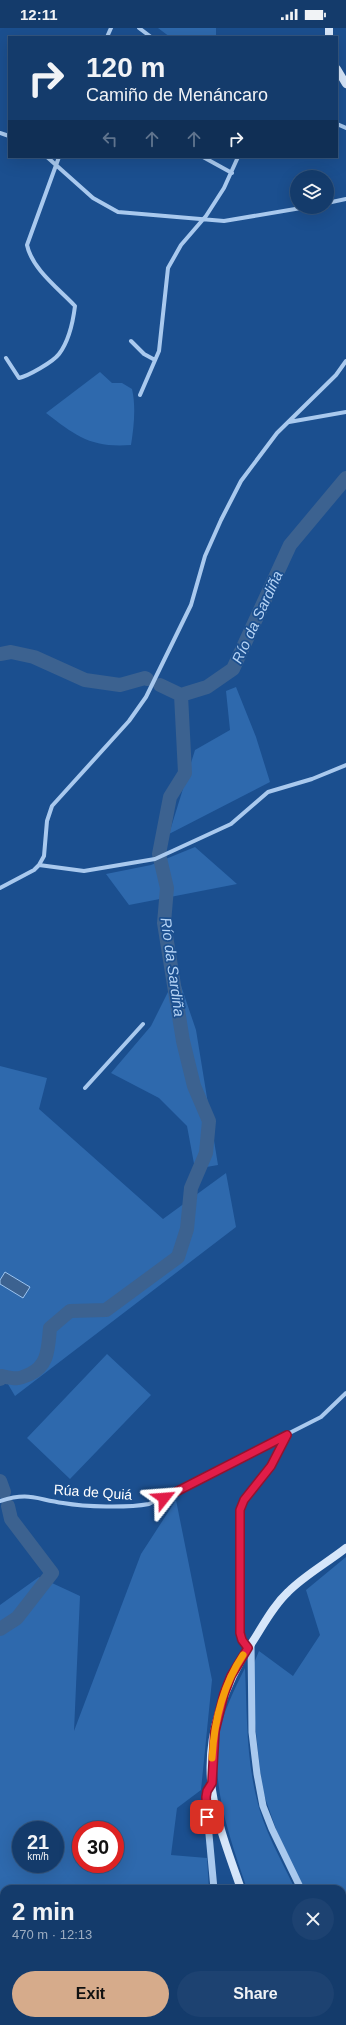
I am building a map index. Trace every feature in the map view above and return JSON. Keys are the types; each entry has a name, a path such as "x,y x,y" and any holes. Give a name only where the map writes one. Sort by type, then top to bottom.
{"main road":[{"path":"338,71 346,84"},
{"path":"240,1885 216,1811 212,1783 215,1731 224,1694 231,1676 249,1646 273,1610 288,1592 346,1548"}],"street":[{"path":"139,28 151,36"},
{"path":"48,158 93,198 118,212 224,221 290,210"},
{"path":"6,358 19,378 27,376 59,355 73,323 75,306 42,272 31,257 27,245 59,158"},
{"path":"205,158 232,173"},
{"path":"140,395 160,351 168,268 181,244 202,220 217,199 232,173 238,158"},
{"path":"334,202 346,199"},
{"path":"131,341 144,354 155,360"},
{"path":"0,888 34,870 39,865 44,856 47,821 52,806 129,721 146,697 191,605 205,556 241,481 268,443 336,375 346,361"},
{"path":"288,422 346,412"},
{"path":"39,865 84,870 156,859 231,824 268,792 312,779 346,765"},
{"path":"85,1088 143,1024"},
{"name":"Rúa de Quiá","path":"0,1501 22,1495 63,1504 136,1506 149,1504 321,1417 346,1393"},
{"path":"287,1435 271,1466 244,1500 240,1510 240,1633 242,1640 249,1646 252,1732 257,1774 263,1806 272,1829 299,1885"},
{"path":"212,1783 207,1791 206,1802 214,1885"}],"shaded area":[{"path":"158,28 216,28 216,36 169,36"},
{"path":"100,372 112,383 122,383 132,389 134,417 131,445 105,444 85,439 66,428 46,413"},
{"path":"236,687 256,737 270,782 169,834 195,750 230,730 226,691"},
{"path":"195,847 237,884 129,905 106,874 151,865"},
{"path":"177,974 196,1030 218,1165 195,1169 187,1126 159,1098 111,1073 151,1026"},
{"path":"0,1066 47,1078 39,1109 163,1219 226,1173 236,1227 15,1396 2,1374 0,1375"},
{"path":"5,1272 30,1287 23,1298 0,1284 0,1280"},
{"path":"107,1354 151,1395 70,1479 27,1438"},
{"path":"176,1500 212,1680 201,1790 177,1808 171,1855 207,1858 209,1885 0,1885 0,1605 39,1577 80,1596 74,1731 141,1554"},
{"path":"346,1557 346,1885 302,1885 277,1832 262,1789 254,1714 254,1663 259,1651 293,1676 320,1635 306,1590"},
{"path":"245,1668 250,1764 256,1796 263,1820 293,1885 246,1885 229,1834 220,1797 217,1758 220,1730 225,1711"}],"waterway":[{"name":"Río da Sardiña","path":"0,1379 2,1376 19,1378 30,1374 41,1366 46,1355 50,1328 70,1311 106,1310 178,1257 187,1229 191,1188 206,1153 209,1121 194,1086 183,1041 164,923 167,888 159,854 170,797 185,773 181,695 207,687 233,669 290,545 346,478"},
{"path":"0,654 11,652 34,657 85,680 120,685 145,678 147,679"},
{"path":"160,685 181,695"},
{"name":"Río da Sardiña","path":"0,1481 4,1492"},
{"name":"Río da Sardiña","path":"0,1629 17,1618 52,1573 11,1519 8,1506"}],"slow traffic":[{"path":"212,1758 215,1731 224,1694 231,1676 243,1655"}],"route":[{"path":"164,1498 287,1435 271,1466 244,1500 240,1510 240,1633 244,1644 248,1648 239,1660 231,1676 224,1694 215,1731 211,1772 212,1783 207,1791 206,1797 207,1817"}]}
